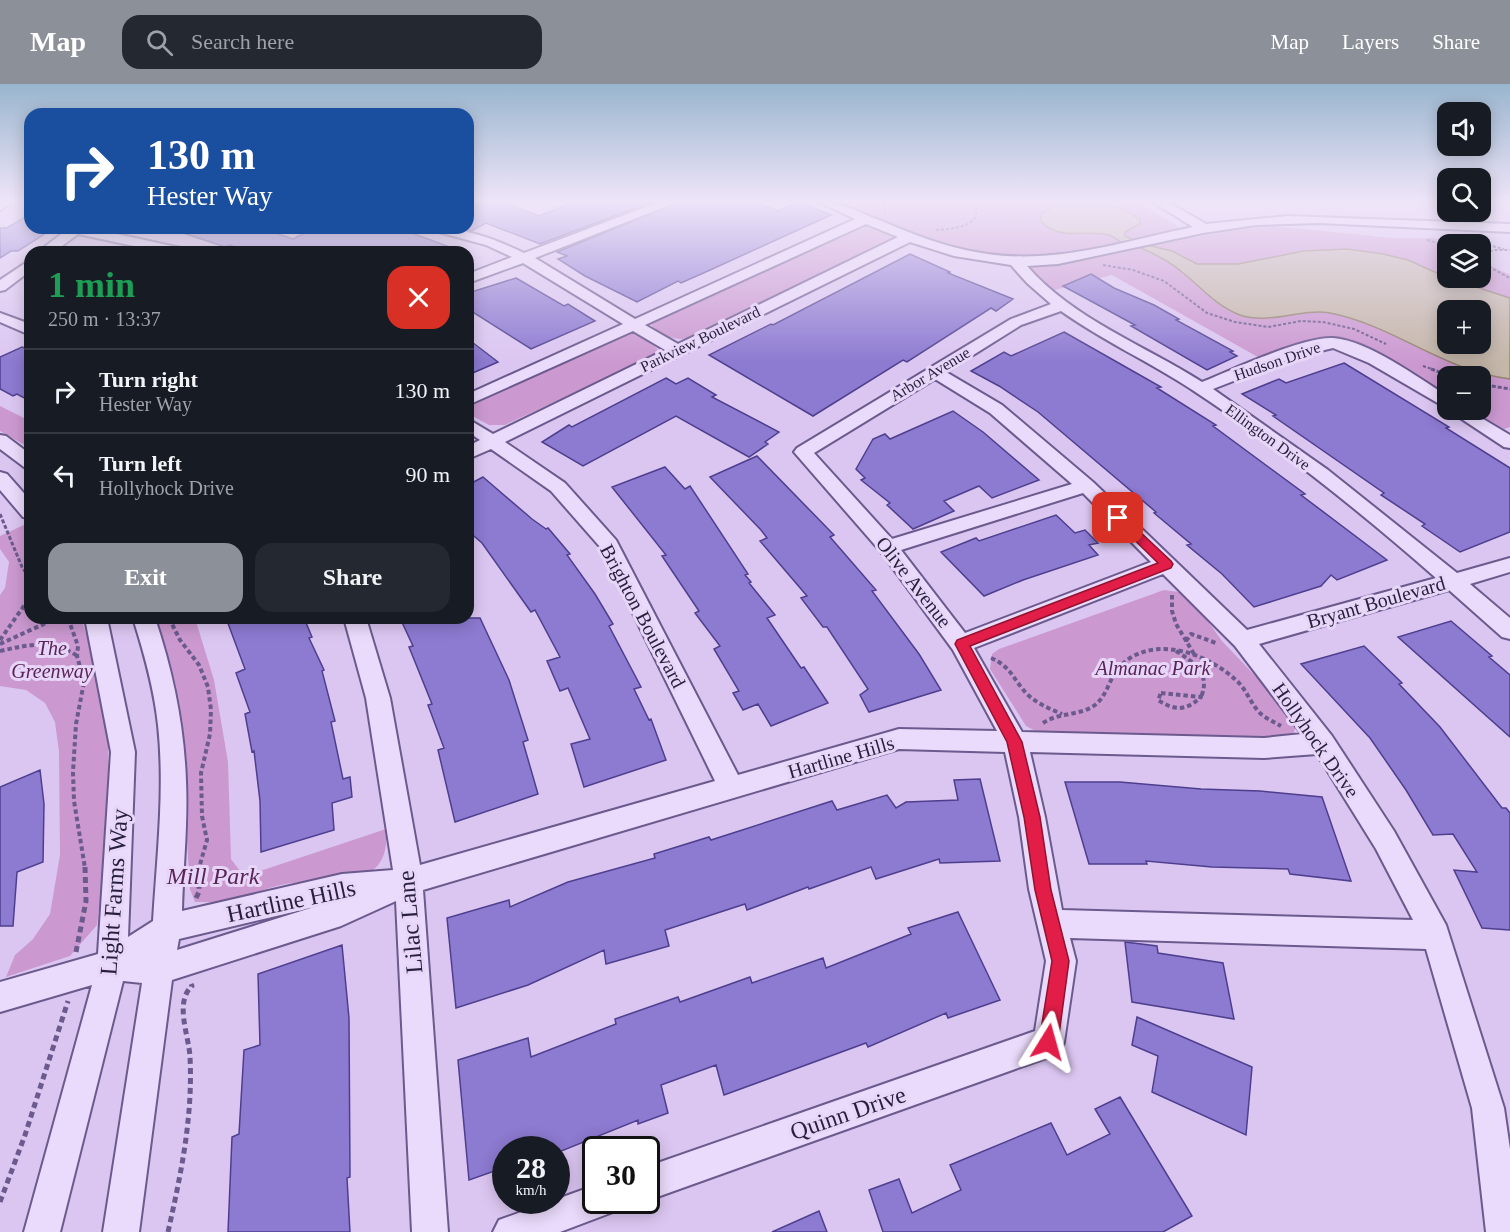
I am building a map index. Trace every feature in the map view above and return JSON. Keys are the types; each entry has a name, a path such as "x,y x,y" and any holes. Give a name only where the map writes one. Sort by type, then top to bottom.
{"street":[{"path":"519,256 676,350"},
{"path":"474,277 530,256"},
{"name":"Parkview Boulevard","path":"474,397 786,256"},
{"name":"Parkview Boulevard","path":"474,450 871,256"},
{"path":"962,256 1039,262 1080,256"},
{"name":"Ellington Drive","path":"1015,261 1029,281 1062,305 1202,388 1341,490 1454,580 1510,631"},
{"path":"0,287 24,269"},
{"name":"Arbor Avenue","path":"803,452 1016,322 1062,305"},
{"path":"0,317 24,327"},
{"name":"Hudson Drive","path":"1202,388 1305,348 1332,342 1358,351 1437,398"},
{"name":"Hollyhock Drive","path":"934,371 996,409 1086,486 1167,564 1323,743 1385,840 1436,935 1488,1108 1504,1232"},
{"path":"1473,420 1510,443"},
{"name":"Brighton Boulevard","path":"474,428 558,487 609,545 732,789"},
{"path":"0,440 24,459"},
{"name":"Olive Avenue","path":"803,452 888,547 962,644 1015,742 1032,817 1043,890 1060,961 1048,1042"},
{"path":"24,466 1,479 24,505"},
{"path":"888,547 1086,486"},
{"path":"962,644 1167,564"},
{"name":"Bryant Boulevard","path":"1232,640 1510,565"},
{"name":"Light Farms Way","path":"42,1232 112,965 123,752 97,624"},
{"path":"121,1232 167,928 174,783 170,725 160,668 146,624"},
{"name":"Lilac Lane","path":"357,624 378,698 409,881 430,1232"},
{"name":"Hartline Hills","path":"112,965 159,970 341,912 409,881 899,739 1264,748 1323,743"},
{"name":"Hartline Hills","path":"0,997 112,965 167,928 342,887 409,881"},
{"path":"1052,924 1436,935"},
{"name":"Quinn Drive","path":"660,1179 1048,1042"},
{"path":"512,1232 582,1207"}],"path":[{"path":"1094,264 1133,270 1164,281 1207,313 1235,322 1268,327 1301,321 1323,322 1354,329 1394,349"},
{"path":"1491,267 1510,278"},
{"path":"1416,362 1437,370"},
{"path":"1491,386 1510,389"},
{"path":"0,514 24,570"},
{"path":"1172,591 1171,614 1176,628 1194,654"},
{"path":"0,642 24,606"},
{"path":"0,642 43,624"},
{"path":"0,1202 56,1041 75,976 76,944 81,933 87,880 74,801 73,772 76,724 84,682 77,656 78,646 70,624"},
{"path":"1186,641 1191,634 1220,645 1232,640"},
{"path":"0,651 39,644 55,644 66,647 77,656"},
{"path":"1015,742 1050,717 1087,710 1099,702 1117,668 1134,656 1153,648 1173,649 1194,654 1218,666 1238,682 1262,715 1286,728"},
{"path":"1173,649 1194,662 1205,677 1205,691 1201,697 1190,708 1179,710 1166,706 1158,700 1161,693 1171,692 1190,698 1201,697"},
{"path":"987,657 1002,661 1016,674 1020,685 1030,697 1046,708 1063,714"}],"green space":[{"path":"793,256 859,256 689,339 679,339 658,331 650,323 654,319"},
{"path":"985,256 1437,256 1437,288 1491,288 1491,266 1510,275 1510,427 1504,429 1488,420 1491,420 1491,366 1437,366 1437,391 1330,339 1309,341 1265,361 1112,275 1051,291 1029,273"},
{"path":"624,333 638,334 660,351 505,425 489,425 474,417 474,400"},
{"path":"0,406 24,418 24,445 0,431"},
{"name":"The Greenway","path":"24,525 24,624 83,624 98,671 108,744 109,819 97,925 70,956 6,977 15,955 33,939 50,914 60,855 59,752 55,722 45,703 26,690 0,686 0,595 5,588 9,562 0,549 0,536"},
{"name":"Almanac Park","path":"1164,590 1179,592 1197,606 1222,641 1262,683 1296,727 1290,740 1045,736 1026,726 990,669 992,654 999,649"},
{"name":"Mill Park","path":"158,624 197,624 214,680 228,762 231,859 240,871 257,872 386,829 385,851 378,865 366,874 352,879 281,885 228,901 195,902 190,889 180,723 175,683"}],"shaded area":[{"path":"1157,256 1181,256 1197,264 1238,264 1281,256 1390,256 1408,260 1437,273 1437,288 1479,288 1510,298 1510,379 1491,375 1491,366 1461,366 1375,327 1330,313 1319,312 1262,318 1240,315 1216,301 1173,265"}],"building":[{"path":"567,256 742,256 681,283 678,281 637,302 585,276 558,259"},
{"path":"907,256 913,256 950,272 948,273 1013,299 996,311 991,308 907,362 903,360 813,416 709,355 773,325"},
{"path":"1091,274 1114,288 1154,305 1179,319 1176,320 1233,351 1230,352 1237,356 1207,370 1131,326 1135,325 1063,286"},
{"path":"516,278 564,306 568,304 595,321 531,349 474,313 474,291"},
{"path":"1064,332 1161,387 1157,388 1216,425 1213,426 1305,494 1301,495 1387,560 1337,580 1331,575 1321,586 1254,607 1222,574 1187,545 1191,544 1154,513 1156,512 1038,412 999,386 971,371 1004,352 1011,356"},
{"path":"474,344 498,362 474,372"},
{"path":"24,348 24,398 17,394 13,396 0,389 0,357"},
{"path":"1344,363 1449,427 1446,428 1510,468 1510,532 1460,552 1422,526 1425,524 1381,495 1384,493 1273,416 1276,415 1242,394 1279,379 1286,383"},
{"path":"666,378 676,384 688,378 716,395 712,397 779,432 765,442 768,444 749,457 676,416 583,466 542,442 569,425 572,427"},
{"path":"953,411 983,432 1039,480 992,498 979,486 944,501 954,511 913,529 887,505 890,503 861,480 865,478 856,469 873,439 885,434 890,439"},
{"path":"757,456 834,535 830,537 876,590 872,591 919,654 941,690 869,712 860,695 868,689 827,627 823,627 801,598 807,596 760,541 767,538 761,530 710,477"},
{"path":"665,467 685,489 690,486 748,574 745,575 751,582 749,583 775,615 767,618 828,703 771,726 758,704 743,710 733,693 739,691 714,649 720,646 695,613 699,611 662,556 666,555 612,487"},
{"path":"483,477 532,519 546,529 548,528 570,554 567,555 613,624 609,626 641,687 634,689 649,720 651,719 666,760 584,787 571,744 590,739 568,688 560,691 547,661 560,657 535,610 531,612 482,543 474,536 474,482"},
{"path":"1056,515 1075,533 1085,530 1098,543 1089,545 1098,555 1023,580 984,596 941,552 976,538 979,541"},
{"path":"474,618 480,618 509,680 528,740 523,742 538,794 455,822 438,750 444,748 428,705 432,704 409,647 413,646 403,624 474,624"},
{"path":"1451,621 1492,656 1489,657 1510,675 1510,737 1398,637"},
{"path":"228,624 307,624 312,637 309,638 324,670 322,671 335,721 331,722 343,779 350,777 352,797 332,803 334,830 261,852 260,801 254,751 252,752 245,714 250,712 236,673 245,669"},
{"path":"1364,646 1402,683 1399,684 1440,727 1502,808 1506,808 1510,813 1510,930 1482,928 1454,870 1477,872 1453,834 1433,835 1406,790 1370,738 1301,664"},
{"path":"40,770 44,804 43,862 17,872 13,926 0,926 0,787"},
{"path":"980,779 1000,861 940,863 939,859 876,879 871,867 747,910 745,904 665,930 669,946 606,964 604,950 528,985 456,1008 447,918 509,900 510,907 568,882 655,858 654,854 709,837 711,840 832,801 837,810 887,795 896,808 906,802 958,800 954,780"},
{"path":"1065,782 1120,782 1322,797 1351,881 1290,874 1288,869 1212,867 1146,861 1147,864 1089,864"},
{"path":"958,912 1000,1000 948,1018 946,1013 868,1047 866,1043 724,1095 716,1065 661,1085 668,1113 638,1124 638,1120 598,1136 582,1136 582,1143 570,1148 570,1136 492,1136 492,1172 469,1180 458,1060 528,1038 531,1057 616,1024 615,1019 678,997 680,1002 750,977 752,983 823,958 826,968 911,934 908,928"},
{"path":"1125,942 1157,946 1158,953 1223,963 1234,1019 1132,1002"},
{"path":"342,945 349,1018 350,1177 347,1178 350,1232 228,1232 232,1137 239,1134 244,1050 260,1045 258,974"},
{"path":"1137,1017 1252,1067 1246,1135 1152,1092 1158,1056 1132,1045"},
{"path":"1120,1097 1192,1216 1163,1232 883,1232 869,1190 899,1179 912,1213 961,1190 950,1165 1051,1123 1067,1155 1110,1134 1095,1109"},
{"path":"819,1211 827,1232 772,1232"}],"route":[{"path":"1048,1042 1060,961 1043,890 1032,817 1015,742 962,644 1167,564 1118,518"}]}
